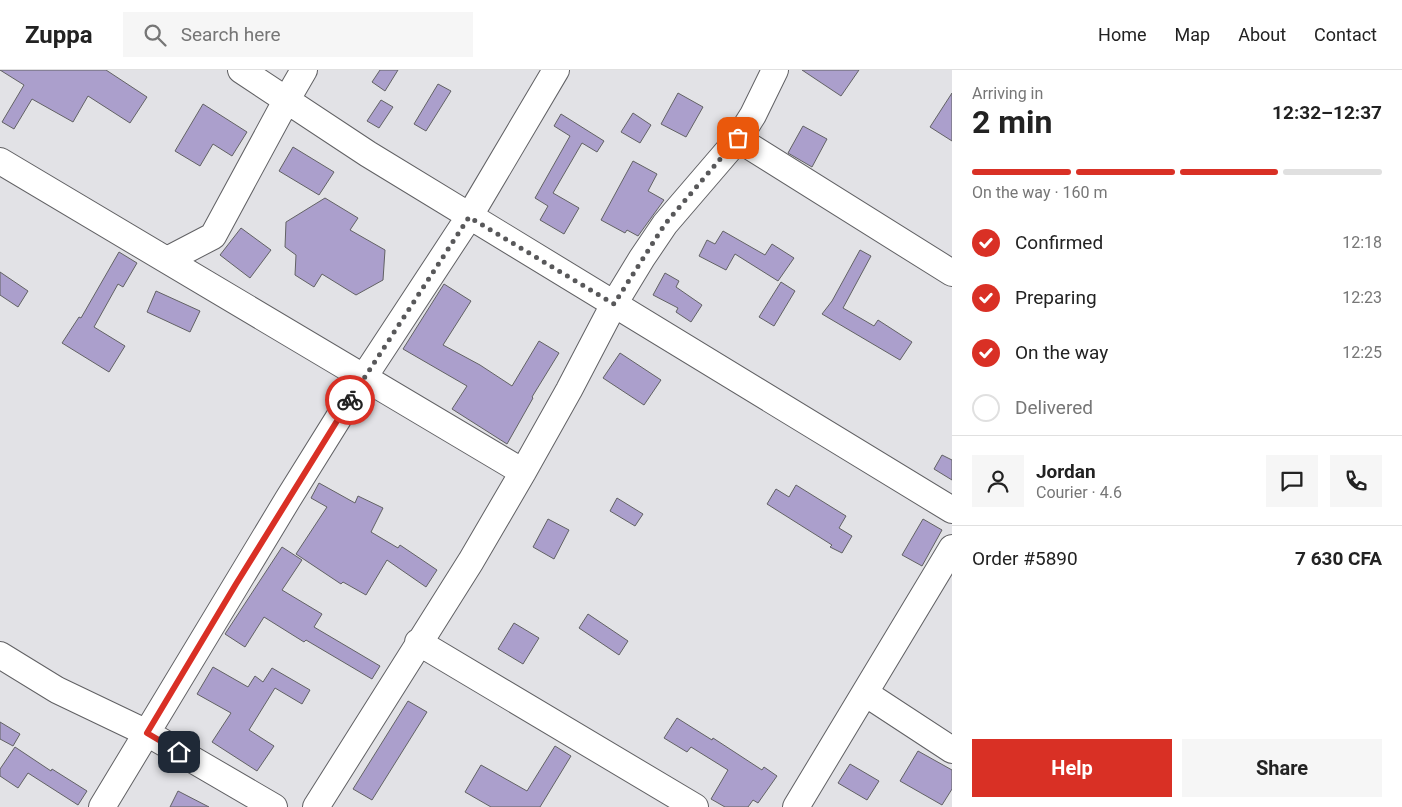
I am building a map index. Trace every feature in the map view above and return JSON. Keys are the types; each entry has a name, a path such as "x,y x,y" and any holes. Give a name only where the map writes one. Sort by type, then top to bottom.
{"street":[{"path":"240,70 469,217 952,510"},
{"path":"167,260 213,236 304,70"},
{"path":"102,807 236,584 364,378 469,217 556,70"},
{"path":"316,807 418,642 471,561 570,390 614,304 665,224 738,138 753,115 775,70"},
{"path":"738,138 952,273"},
{"path":"2,166 167,260 523,472"},
{"path":"796,807 952,548"},
{"path":"418,642 695,807"},
{"path":"0,655 57,690 147,733 274,807"},
{"path":"865,693 952,750"}],"building":[{"path":"0,70 106,70 147,97 130,123 88,96 73,122 32,99 14,129 2,122 24,85"},
{"path":"380,70 398,70 385,91 372,82"},
{"path":"802,70 859,70 841,96"},
{"path":"438,84 451,91 426,131 414,124"},
{"path":"678,93 703,107 686,137 661,124"},
{"path":"952,93 952,141 930,127"},
{"path":"381,100 393,107 379,128 367,121"},
{"path":"203,104 247,132 232,156 213,144 200,166 175,151"},
{"path":"633,113 651,125 640,143 621,132"},
{"path":"561,114 604,141 597,152 582,143 553,193 579,208 564,234 540,220 548,206 535,198 570,136 554,126"},
{"path":"803,126 827,139 812,167 788,153"},
{"path":"293,147 334,172 319,195 279,171"},
{"path":"633,161 657,174 648,191 664,200 638,236 627,230 625,233 601,220"},
{"path":"325,198 358,218 350,230 385,250 383,280 356,295 322,274 314,287 295,275 296,255 285,247 286,222"},
{"path":"241,228 271,250 250,278 220,255"},
{"path":"723,231 765,255 772,244 794,258 778,281 735,254 726,270 699,256 707,240 715,244"},
{"path":"860,250 871,256 843,308 874,326 878,320 912,342 900,360 822,314 832,301"},
{"path":"119,252 137,263 123,287 118,284 94,327 125,346 109,372 62,343 79,317 81,318"},
{"path":"0,272 28,291 18,307 0,295"},
{"path":"665,273 679,281 676,287 702,305 691,322 676,312 678,308 653,295"},
{"path":"781,282 795,291 774,326 759,317"},
{"path":"444,284 471,301 443,345 480,365 512,386 539,341 559,353 532,397 507,444 452,409 467,386 403,349"},
{"path":"156,291 200,311 190,332 147,312"},
{"path":"620,353 661,380 644,405 603,378"},
{"path":"942,455 952,460 952,480 934,469"},
{"path":"319,483 355,503 358,496 383,508 371,532 398,548 400,545 437,570 426,587 387,560 366,595 343,582 341,584 296,554 327,507 311,498"},
{"path":"796,485 846,516 839,528 852,536 842,553 830,547 832,545 767,504 776,489 789,497"},
{"path":"617,498 643,514 635,526 610,511"},
{"path":"548,519 569,530 554,559 533,547"},
{"path":"923,519 942,530 922,566 902,555"},
{"path":"282,547 302,560 282,590 322,614 314,627 380,666 372,679 306,640 304,642 264,617 245,647 225,634"},
{"path":"588,614 628,641 619,655 579,628"},
{"path":"514,623 539,638 523,664 498,649"},
{"path":"213,667 248,687 255,676 263,682 272,668 310,690 302,704 275,688 249,730 274,746 257,771 212,742 231,713 197,694"},
{"path":"408,701 427,712 372,800 353,789"},
{"path":"677,718 712,740 713,738 762,770 764,767 777,776 758,803 753,800 748,807 725,807 711,799 728,770 691,747 687,752 664,738"},
{"path":"0,722 20,734 13,746 0,739"},
{"path":"555,746 571,756 540,807 491,807 465,792 481,765 527,791"},
{"path":"15,747 51,771 52,769 87,791 78,805 28,773 18,788 0,776 0,769"},
{"path":"918,751 952,770 952,789 942,805 900,781"},
{"path":"850,764 879,781 867,800 838,783"},
{"path":"178,791 209,807 170,807"}],"way so far":[{"path":"350,400 469,217 614,304 665,224 738,138"}],"route":[{"path":"179,752 147,733 236,584 350,400"}]}
